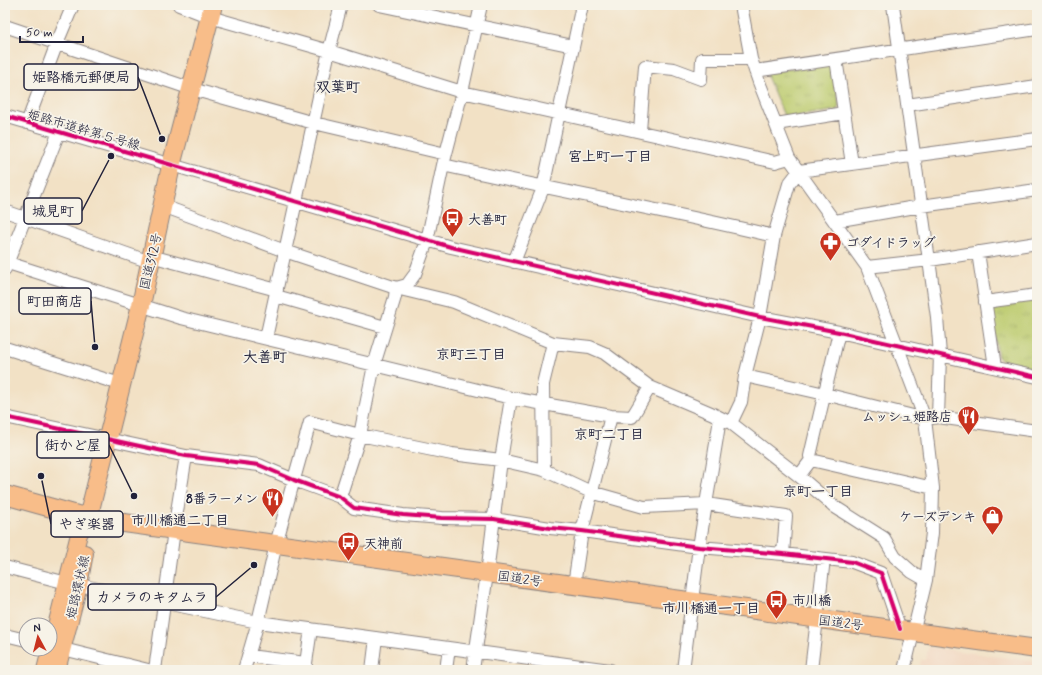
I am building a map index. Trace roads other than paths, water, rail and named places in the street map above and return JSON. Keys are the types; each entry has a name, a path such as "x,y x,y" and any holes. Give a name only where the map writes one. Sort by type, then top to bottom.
{"highway":[{"name":"国道312号","path":"88,518 172,166 211,11"},
{"name":"国道2号","path":"5,495 88,518 1037,649"}],"main road":[{"name":"姫路環状線","path":"58,634 73,584 79,534 88,518"},
{"name":"姫路環状線","path":"45,670 50,657"},
{"name":"姫路環状線","path":"55,657 57,670"}],"street":[{"path":"27,123 56,43 73,5"},
{"path":"179,5 211,11 329,51 462,92 775,162 789,158"},
{"path":"266,338 329,51 341,5"},
{"path":"379,5 573,46"},
{"path":"396,288 407,285 415,274 427,241 462,92 475,25 481,5"},
{"path":"514,262 543,188 582,5"},
{"path":"741,5 758,82 789,158 868,267 925,419 933,488 932,533 926,580 907,630 904,670"},
{"path":"893,5 937,317 940,356 938,417"},
{"path":"5,26 192,90 543,188 592,196 774,236"},
{"path":"755,71 1037,29"},
{"path":"640,131 645,66 674,69 701,79 702,59 752,59"},
{"path":"836,59 852,164"},
{"path":"907,105 1037,86"},
{"path":"776,124 844,112"},
{"name":"姫路市道幹第５号線","path":"5,116 427,241 760,317 897,344 940,356 1037,377"},
{"path":"59,132 26,219 6,265 181,318 511,398 542,404 611,416 632,417 650,387"},
{"path":"683,670 706,504 726,421 741,402 745,376 760,317 774,236 789,184 799,171 1037,139"},
{"path":"835,221 922,206 1037,190"},
{"path":"163,206 285,251 396,288 454,302 553,343 590,347 604,353 650,387 726,421 799,476 835,507 884,538 895,557 912,572 926,580"},
{"path":"5,211 150,259 276,293 385,327"},
{"path":"868,267 930,260 1037,243"},
{"path":"978,252 995,367"},
{"path":"340,497 360,434 374,365 395,297 396,288"},
{"path":"985,302 1037,295"},
{"path":"799,476 811,460 810,456 839,332"},
{"path":"544,470 542,404 543,384 553,343"},
{"path":"5,348 120,384"},
{"path":"745,376 925,419 938,417 1037,431"},
{"path":"473,670 501,460 511,398"},
{"path":"574,586 582,530 611,416"},
{"path":"5,417 186,456 259,465 340,497 354,508 442,518 494,519 550,528 582,530 700,547 824,558 852,562 881,573 907,630"},
{"path":"244,670 258,622 276,544 310,422 452,454 501,460 544,470 591,492 644,507 706,504 786,516 783,554"},
{"path":"155,670 174,530 186,456"},
{"path":"811,460 933,488"},
{"path":"811,670 824,558"},
{"path":"5,567 73,584 258,622 476,652 530,664 610,670"},
{"path":"248,656 306,667 311,629"},
{"path":"5,635 18,638"},
{"path":"372,670 376,638"},
{"path":"58,648 148,670"},
{"path":"446,670 449,648"}],"place":[{"name":"姫路橋元郵便局","path":"162,139"},
{"name":"城見町","path":"111,156"},
{"name":"大善町","path":"453,238"},
{"name":"ゴダイドラッグ","path":"830,262"},
{"name":"町田商店","path":"95,347"},
{"name":"ムッシュ姫路店","path":"968,436"},
{"name":"やぎ楽器","path":"41,476"},
{"name":"街かど屋","path":"134,496"},
{"name":"8番ラーメン","path":"273,518"},
{"name":"ケーズデンキ","path":"992,536"},
{"name":"天神前","path":"349,562"},
{"name":"カメラのキタムラ","path":"254,565"},
{"name":"市川橋","path":"777,620"}],"district":[{"name":"双葉町","path":"338,87"},
{"name":"宮上町一丁目","path":"610,156"},
{"name":"京町三丁目","path":"471,354"},
{"name":"大善町","path":"265,357"},
{"name":"京町二丁目","path":"609,434"},
{"name":"京町一丁目","path":"818,491"},
{"name":"市川橋通二丁目","path":"180,520"},
{"name":"市川橋通一丁目","path":"711,608"}]}
